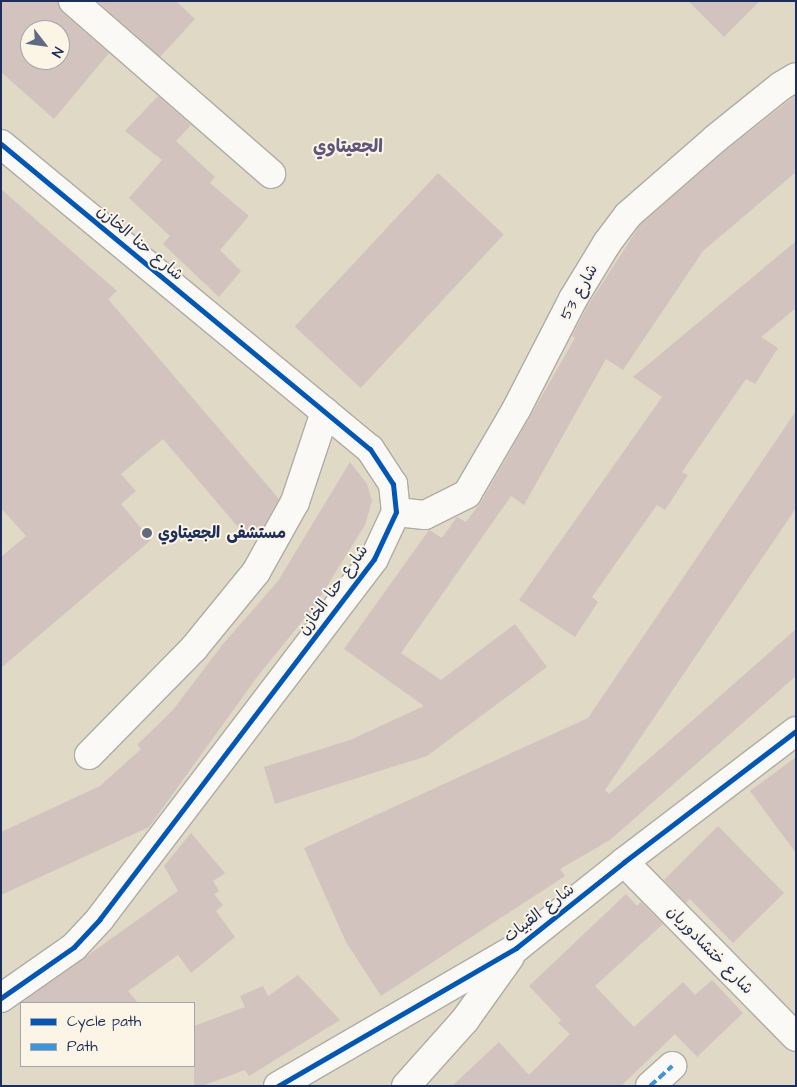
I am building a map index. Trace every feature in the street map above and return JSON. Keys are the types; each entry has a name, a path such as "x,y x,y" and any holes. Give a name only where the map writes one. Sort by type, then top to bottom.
{"street":[{"path":"73,1 271,174"},
{"name":"شارع 53","path":"396,512 425,515 467,494 517,408 573,299 607,243 628,216 715,139 781,86 796,77"},
{"name":"شارع حنا الخازن","path":"1,144 370,449 384,467 393,484 396,512 374,560 100,919 74,947 1,998"},
{"path":"89,755 194,648 256,572 295,502 325,412"},
{"name":"شارع القبيات","path":"278,1086 516,948 624,862 796,731"},
{"name":"شارع ختشادوريان","path":"624,862 796,1037"},
{"path":"406,1086 465,1020 516,948"},
{"path":"650,1086 672,1066"}],"building":[{"path":"1,1 58,1 63,13 109,53 54,119 1,72"},
{"path":"97,1 176,1 195,19 160,57"},
{"path":"688,1 760,1 724,37"},
{"path":"796,95 796,172 703,251 623,370 606,359 524,505 511,496 401,653 441,680 515,624 547,667 427,756 275,804 264,767 350,740 424,706 344,649 429,530 442,538 457,517 466,522 481,502 575,338 572,336 587,307 640,225 725,151"},
{"path":"158,96 191,125 176,141 215,177 210,183 249,216 220,250 241,271 219,297 163,244 170,236 129,198 162,160 125,131"},
{"path":"438,173 504,234 361,388 295,327"},
{"path":"1,189 117,291 108,299 279,499 262,530 249,540 163,439 121,474 136,491 121,504 151,540 1,668 1,557 26,536 1,508"},
{"path":"796,241 796,308 761,337 778,348 755,384 746,379 682,472 688,475 665,510 657,505 592,597 598,602 575,637 519,600 662,397 633,377"},
{"path":"796,411 796,508 605,790 609,794 796,629 796,676 610,840 560,869 565,876 381,996 346,942 304,848 588,718"},
{"path":"350,462 367,484 372,501 365,525 309,615 257,677 149,827 1,895 1,832 100,786 141,749 137,745 172,711 223,644 278,581"},
{"path":"796,757 796,853 750,791"},
{"path":"718,826 784,893 733,943 690,899 686,903 664,880"},
{"path":"191,833 225,873 213,881 219,891 214,894 223,905 216,911 235,937 191,973 178,955 128,991 137,1002 22,1002 178,891 164,866"},
{"path":"626,894 637,906 641,902 663,924 595,986 634,1027 683,982 695,995 712,980 743,1013 697,1057 675,1034 621,1086 452,1086 499,1042 529,1075 570,1034 558,1023 561,1020 529,986"},
{"path":"298,975 340,1020 249,1076 245,1070 202,1086 194,1086 195,1026 245,1007 240,996 263,986 268,996"}],"marked path":[{"path":"650,1086 672,1066"}],"cycle path":[{"path":"1,144 370,449 393,484 396,512 374,559 100,919 74,947 1,998"},
{"path":"278,1086 516,948 624,862 796,731"}],"place":[{"name":"مستشفى الجعيتاوي","path":"147,533"}],"district":[{"name":"الجعيتاوي","path":"348,147"}]}
